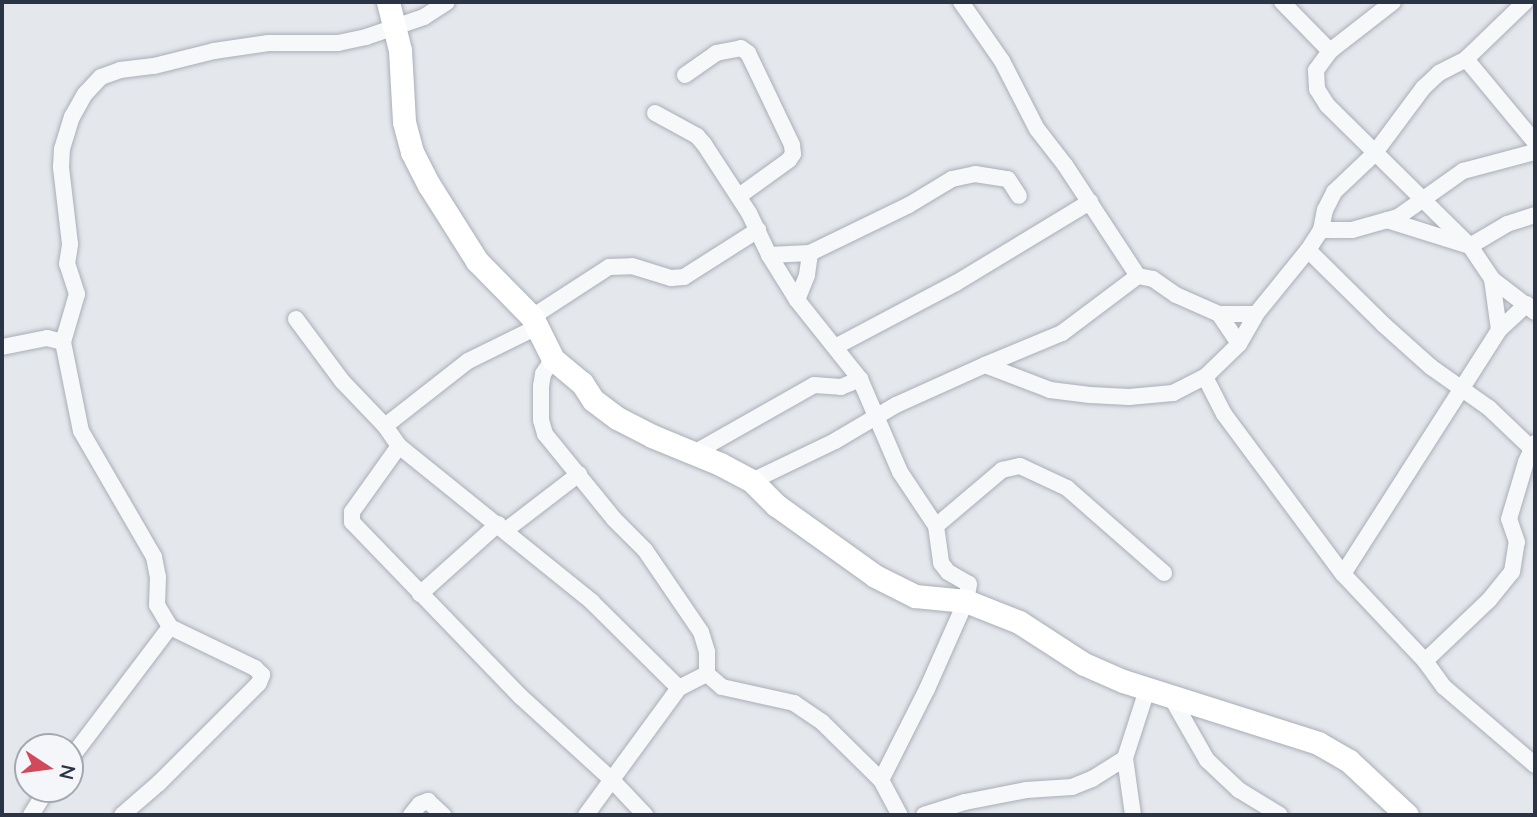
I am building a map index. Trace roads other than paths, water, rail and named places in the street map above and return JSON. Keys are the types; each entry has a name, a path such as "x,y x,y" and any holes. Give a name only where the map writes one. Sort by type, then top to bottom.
{"street":[{"path":"388,2 396,28 404,122 412,152 477,261 533,322 553,359 582,383 593,400 617,418 752,481 776,505 875,576 915,596 966,601 1019,622 1084,664 1147,690 1318,743 1349,761 1407,815"},
{"path":"122,815 169,774 259,683 262,675 255,668 170,627 157,605 158,577 154,557 81,430 63,342 77,294 67,264 70,244 61,167 62,149 72,117 94,83 101,77 120,70 154,66 214,51 268,43 338,43 424,18 447,2"},
{"path":"961,2 1002,61 1037,129 1090,202 1138,276 1153,279 1176,295 1219,314 1256,314"},
{"path":"1282,2 1330,51"},
{"path":"1343,574 1499,330 1531,308 1492,279 1470,246 1326,105 1317,89 1316,70 1330,51 1393,2"},
{"path":"985,365 1051,390 1090,395 1129,397 1173,393 1205,377 1239,344 1256,314 1308,250 1321,230 1325,211 1334,192 1374,154 1423,88 1439,73 1466,59 1525,2"},
{"path":"685,75 716,54 732,48 748,53 792,145 793,153 789,160 739,197"},
{"path":"1466,59 1535,142"},
{"path":"655,113 697,136 739,197 769,255 797,300 860,379 878,415 886,445 900,472 936,526 940,564 969,584 966,601 928,689 881,780"},
{"path":"1321,230 1352,230 1387,220 1424,200 1463,171 1535,152"},
{"path":"769,255 810,253 958,177 975,174 1008,179 1019,196"},
{"path":"835,347 956,284 1090,202"},
{"path":"1387,220 1470,246 1507,225 1535,215"},
{"path":"385,426 468,361 533,322 609,267 632,266 671,278 684,277 758,230"},
{"path":"1308,250 1354,298 1431,366 1489,408 1532,456 1509,519 1517,541 1512,572 1489,600 1425,661"},
{"path":"797,300 807,275 810,253"},
{"path":"752,481 835,441 878,415 1062,332 1138,276"},
{"path":"1492,279 1499,330"},
{"path":"1219,314 1239,344"},
{"path":"296,319 342,381 385,426 399,446 592,602 679,688"},
{"path":"2,347 47,338 63,342"},
{"path":"553,359 543,374 541,420 545,434 614,519 645,550 701,632 706,652 707,674 722,687 755,692 794,703 822,722 881,780 900,815"},
{"path":"1205,377 1224,414 1343,574 1425,661 1444,687 1535,765"},
{"path":"694,453 814,385 841,387 860,379"},
{"path":"399,446 352,513 352,522 520,695 611,779 645,815"},
{"path":"936,526 1002,470 1020,466 1067,488 1164,573"},
{"path":"420,594 502,527 579,474"},
{"path":"84,741 170,627"},
{"path":"586,815 679,688 707,674"},
{"path":"1133,815 1125,758 1147,690"},
{"path":"1171,697 1207,760 1239,790 1280,815"},
{"path":"924,815 965,802 1026,790 1072,787 1092,779 1125,758"},
{"path":"411,815 420,804 428,801 434,803 443,815"}]}
